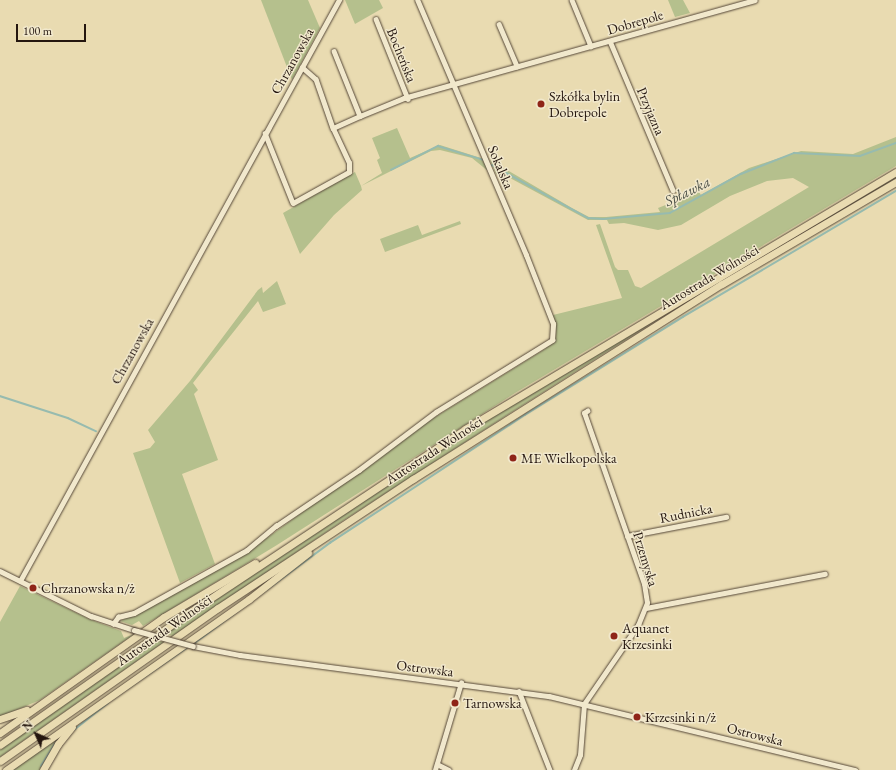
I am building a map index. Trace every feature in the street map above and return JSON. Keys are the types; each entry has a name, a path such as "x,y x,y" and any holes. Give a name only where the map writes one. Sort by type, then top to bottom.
{"highway":[{"name":"Autostrada Wolności","path":"0,745 280,551 512,400 896,172"},
{"name":"Autostrada Wolności","path":"0,761 175,638 346,523 678,311 896,182"},
{"path":"6,770 249,599 346,523"},
{"path":"0,733 52,694 169,614 260,560 280,551"},
{"path":"0,719 26,710 52,694"},
{"path":"43,770 60,740 89,711"}],"street":[{"name":"Chrzanowska","path":"20,581 339,0"},
{"name":"Sokalska","path":"112,624 118,617 134,613 247,550 436,412 549,344 555,330 551,318 417,0"},
{"name":"Dobrepole","path":"572,0 591,46"},
{"name":"Dobrepole","path":"453,84 755,0"},
{"name":"Bocheńska","path":"376,19 408,99"},
{"path":"499,24 517,66"},
{"name":"Przyjazna","path":"610,40 672,190"},
{"path":"334,51 360,116"},
{"path":"265,133 293,203 349,172 349,162 334,128 316,79 302,67"},
{"name":"Bocheńska","path":"334,128 360,116 408,99 450,87 453,84"},
{"name":"Przemyska","path":"584,704 638,626 646,608 644,584 584,413 587,411"},
{"name":"Rudnicka","path":"627,536 726,517"},
{"name":"Ostrowska","path":"0,571 112,624 193,646 240,655 519,691 584,704 855,770"},
{"path":"646,608 825,574"},
{"path":"435,770 461,683"},
{"path":"519,691 550,770"},
{"path":"574,770 580,755 584,704"},
{"path":"437,764 449,770"}],"green space":[{"path":"261,0 308,0 320,28 292,80"},
{"path":"345,0 379,0 383,8 355,24"},
{"path":"668,0 683,0 690,13 675,17"},
{"path":"397,128 410,158 440,145 484,159 488,171 472,158 440,150 431,151 361,186 382,173 377,160 380,158 372,138"},
{"path":"896,137 896,166 515,393 277,545 143,626 139,621 132,625 120,621 150,607 252,549 419,427 545,349 555,339 556,333 553,315 622,298 596,225 600,224 615,267 618,270 628,270 635,286 641,288 809,187 793,178 767,181 730,196 681,225 658,230 624,223 609,224 607,220 588,220 510,178 496,174 490,160 589,217 606,217 660,212 658,208 699,192 701,195 749,168 801,151 853,154"},
{"path":"355,172 362,190 334,215 300,254 283,213"},
{"path":"896,175 896,178 687,301 512,412 344,520 173,636 164,633 501,410"},
{"path":"460,221 461,224 385,252 380,239 418,225 422,235"},
{"path":"277,281 286,304 263,312 258,301 193,383 198,390 194,394 218,460 182,474 215,564 180,583 133,453 150,448 155,442 148,430 190,381 258,290 262,287 263,293"},
{"path":"20,586 89,619 121,631 124,638 134,634 40,700 0,717 0,622"},
{"path":"155,640 164,642 0,757 0,749"},
{"path":"67,728 41,770 9,770"}],"waterway":[{"name":"Spławka","path":"492,165 588,218 603,219 670,213 741,174 794,153 860,156 896,143"},
{"name":"Spławka","path":"391,170 438,146 484,160"},
{"path":"192,645 330,543 525,415 683,317 896,191"},
{"path":"0,396 68,418 96,431"},
{"path":"111,700 188,647"},
{"path":"74,730 108,703"},
{"path":"41,766 59,737"}],"place":[{"name":"Szkółka bylin Dobrepole","path":"541,104"},
{"name":"ME Wielkopolska","path":"513,458"},
{"name":"Chrzanowska n/ż","path":"33,588"},
{"name":"Aquanet Krzesinki","path":"614,636"},
{"name":"Tarnowska","path":"455,703"},
{"name":"Krzesinki n/ż","path":"637,717"}]}
